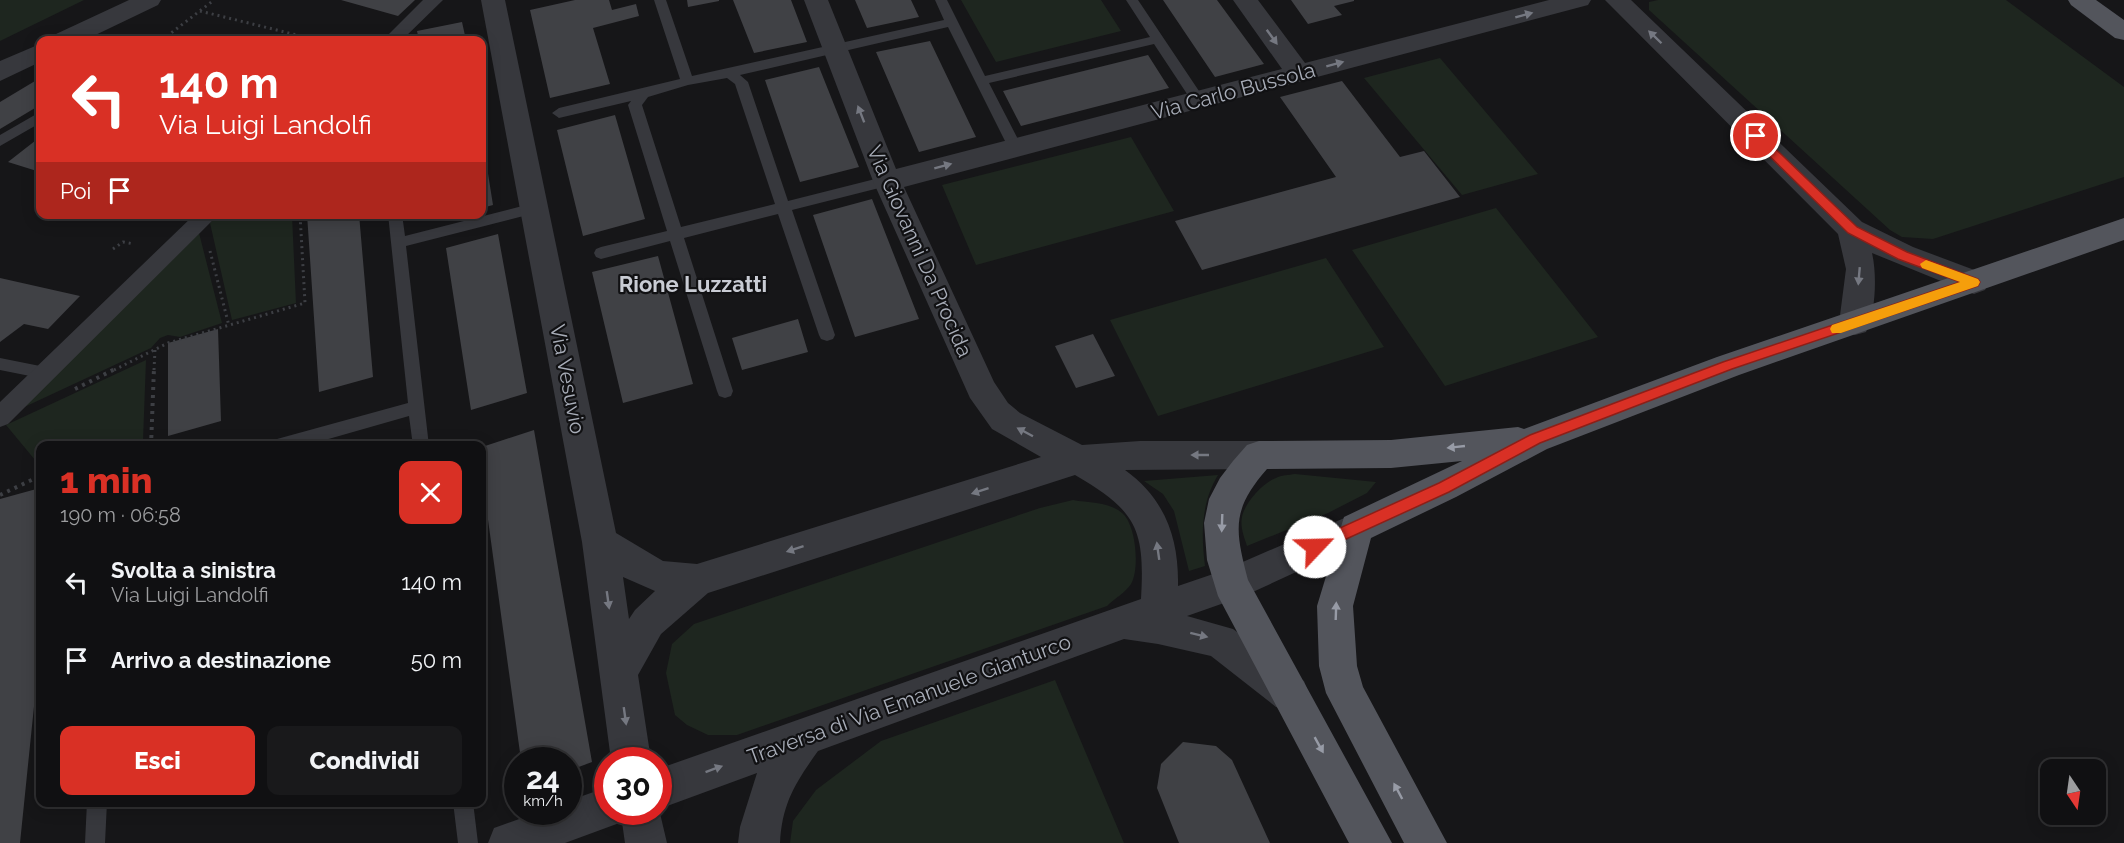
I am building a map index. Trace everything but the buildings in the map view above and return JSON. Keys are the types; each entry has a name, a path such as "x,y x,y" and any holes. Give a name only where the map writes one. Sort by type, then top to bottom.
{"main road":[{"path":"2080,0 2124,32"},
{"name":"Traversa di Via Emanuele Gianturco","path":"1356,528 1444,487 1535,439 1728,366 2124,230"},
{"name":"Traversa di Via Emanuele Gianturco","path":"1259,455 1391,454 1535,439"},
{"path":"1259,455 1232,488 1223,507 1223,552 1231,584 1371,843"},
{"path":"1356,528 1335,606 1338,666 1345,693 1426,843"}],"street":[{"path":"73,36 149,0"},
{"path":"396,36 434,0"},
{"name":"Via Vesuvio","path":"493,0 600,542 630,747"},
{"name":"Via Giovanni Da Procida","path":"816,0 886,181 981,389 998,415 1076,460"},
{"path":"1245,0 1299,74"},
{"name":"Via Carlo Bussola","path":"886,181 1579,0"},
{"path":"1617,0 1852,230 1902,255 1974,282"},
{"path":"0,72 36,55"},
{"path":"0,417 205,219"},
{"path":"1852,230 1861,269 1855,323"},
{"name":"Traversa di Via Emanuele Gianturco","path":"619,672 648,622 697,580 1076,460 1140,455 1259,455"},
{"path":"1076,460 1111,480 1131,495 1148,514 1160,555 1159,609"},
{"name":"Traversa di Via Emanuele Gianturco","path":"672,784 1231,584 1356,528"},
{"name":"Traversa di Via Emanuele Gianturco","path":"600,542 638,567 662,577 697,580"},
{"path":"1120,623 1158,627 1220,641 1290,694"},
{"path":"759,843 760,827 776,776 805,736"},
{"path":"509,843 594,812"},
{"path":"643,825 646,843"}],"lane":[{"path":"660,0 687,81"},
{"path":"941,0 1016,147"},
{"path":"1132,0 1198,100"},
{"path":"559,112 834,47 952,22"},
{"path":"981,81 1158,39"},
{"path":"729,73 741,82 828,335"},
{"path":"643,93 635,105 725,391"},
{"path":"0,141 36,119"},
{"path":"601,253 886,181"},
{"path":"398,243 534,208"},
{"path":"396,219 420,441"},
{"path":"0,364 45,373"},
{"path":"295,441 417,407"},
{"path":"95,843 97,807"},
{"path":"464,807 468,843"}],"path":[{"path":"167,36 214,0"},
{"path":"200,11 301,36"},
{"path":"206,219 229,326"},
{"path":"74,389 168,344 305,303 300,219"},
{"path":"151,441 155,350"},
{"path":"0,495 36,478"}],"shaded area":[{"path":"0,0 84,0 0,41"},
{"path":"961,0 1101,0 1121,31 996,62"},
{"path":"1658,0 2006,0 2124,87 2124,177 1933,239 1902,237 1890,230 1649,10 1649,2"},
{"path":"1440,58 1538,174 1462,195 1364,78"},
{"path":"1131,137 1174,211 976,265 942,185"},
{"path":"1496,208 1598,337 1445,386 1352,250"},
{"path":"214,219 292,219 296,303 232,320 210,223"},
{"path":"199,233 222,323 180,337 168,335 160,338 151,348 18,410"},
{"path":"1326,258 1384,347 1158,416 1110,320"},
{"path":"146,360 143,441 36,441 36,461 6,425"},
{"path":"1295,474 1376,482 1367,493 1328,513 1247,546 1242,521 1250,500 1271,480"},
{"path":"1218,475 1205,508 1203,542 1205,566 1189,571 1174,511 1163,494 1144,481"},
{"path":"1073,500 1099,503 1117,509 1131,527 1136,558 1134,577 1129,587 1107,606 737,735 708,735 687,725 675,715 666,673 672,644 694,624 1040,508"},
{"path":"1055,680 1124,843 790,843 793,821 816,790 881,741"}],"slow traffic":[{"path":"1837,329 1974,282 1926,264"}],"district":[{"name":"Rione Luzzatti","path":"693,284"}],"route":[{"path":"1315,547 1444,487 1535,439 1728,366 1974,282 1902,255 1852,230 1756,136"}]}
